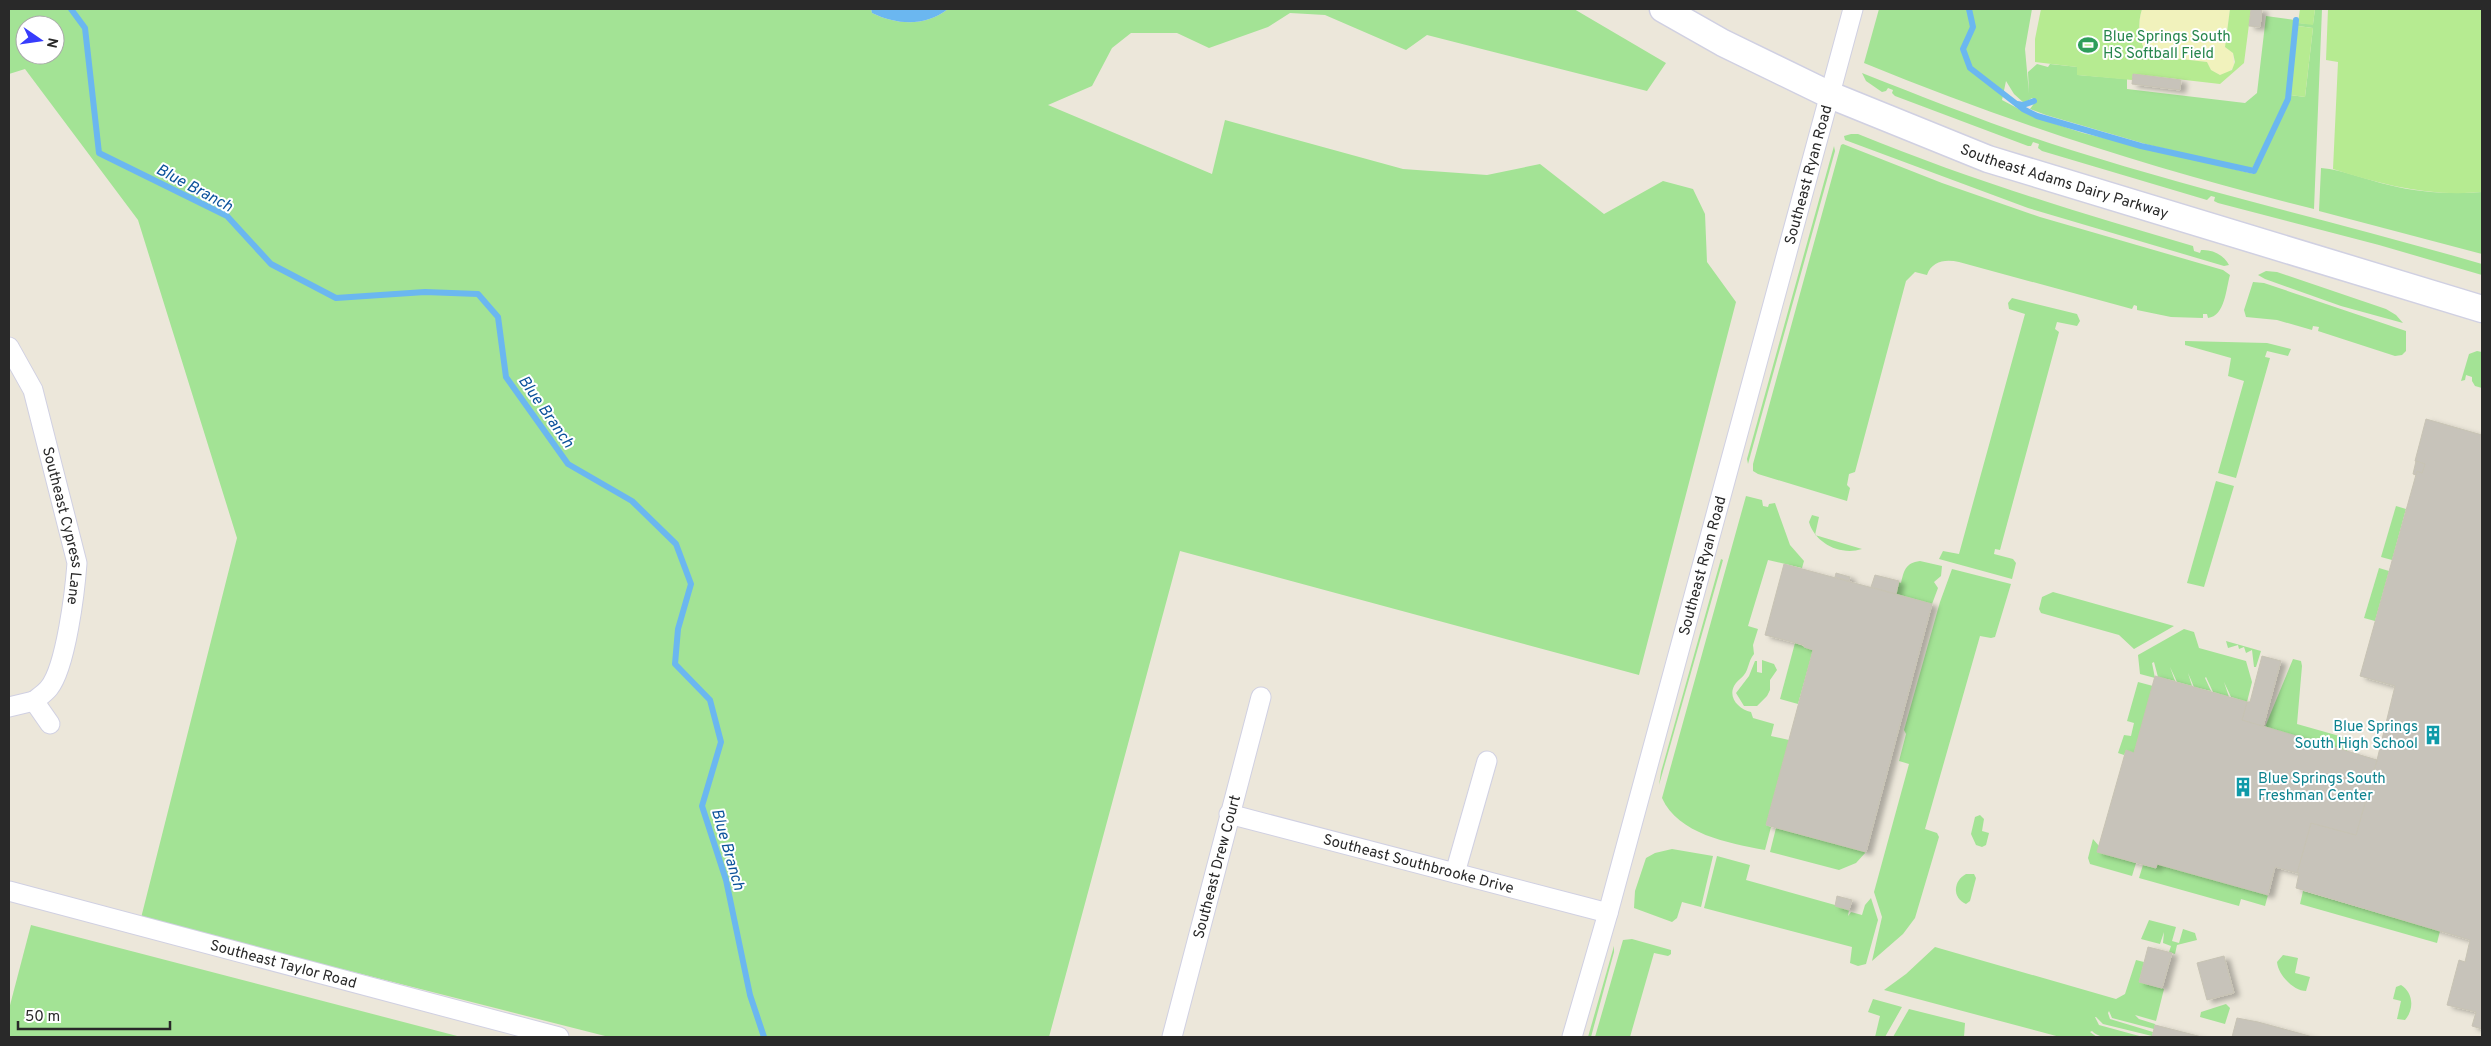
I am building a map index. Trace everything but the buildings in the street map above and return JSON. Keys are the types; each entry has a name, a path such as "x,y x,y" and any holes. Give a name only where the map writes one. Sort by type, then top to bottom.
{"main road":[{"name":"Southeast Adams Dairy Parkway","path":"1663,9 1732,48 1830,95 1988,159 2482,309"}],"street":[{"name":"Southeast Ryan Road","path":"1572,1037 1608,914 1853,9"},
{"name":"Southeast Cypress Lane","path":"9,348 33,390 77,563 76,583 60,666 50,687 34,701"},
{"name":"Southeast Drew Court","path":"1172,1037 1261,697"},
{"path":"9,707 34,701 50,724"},
{"path":"1454,873 1487,761"},
{"name":"Southeast Southbrooke Drive","path":"1229,814 1608,914"},
{"name":"Southeast Taylor Road","path":"9,890 559,1037"}],"green space":[{"path":"9,9 871,9 872,13 891,20 911,22 930,19 948,9 1574,9 1666,63 1647,91 1427,35 1406,50 1325,15 1290,13 1268,27 1209,48 1177,33 1131,33 1112,48 1092,86 1048,105 1212,174 1225,120 1403,169 1487,175 1540,164 1604,214 1663,181 1693,189 1705,214 1707,262 1736,302 1639,675 1180,551 1049,1037 609,1037 141,918 237,538 138,220 25,69 9,74"},
{"path":"1879,9 2032,9 2025,49 2029,93 2028,72 2037,64 2048,67 2050,64 2078,67 2078,75 2127,79 2127,89 2245,103 2257,93 2266,16 2295,20 2287,99 2252,169 2149,145 2046,115 2030,109 2035,100 2032,98 2024,103 2014,94 2006,81 2002,100 2034,117 2083,133 2254,174 2290,95 2305,97 2313,28 2298,26 2298,23 2313,24 2315,9 2322,9 2314,209 2199,179 2030,126 1864,63"},
{"name":"Blue Springs South HS Softball Field","path":"2041,9 2142,9 2140,32 2142,44 2147,55 2207,62 2211,70 2220,75 2232,70 2235,62 2233,53 2225,47 2230,9 2251,9 2244,63 2220,84 2133,74 2132,80 2077,75 2077,67 2035,62 2035,39"},
{"path":"2300,9 2315,9 2313,25 2298,23"},
{"path":"2328,9 2482,9 2482,192 2444,193 2425,191 2388,185 2333,169 2338,62 2326,60"},
{"path":"2298,26 2313,28 2305,97 2290,95"},
{"path":"1862,73 1992,123 2122,166 2482,264 2482,275 2379,245 2218,203 2214,201 2215,197 2211,196 2207,200 2042,151 2038,148 2039,144 2033,142 2031,146 2028,146 1895,96 1892,93 1893,90 1888,88 1882,92 1866,81"},
{"path":"1858,134 1941,166 2024,194 2193,246 2194,251 2200,253 2201,250 2213,252 2224,258 2229,265 2224,266 2028,208 1845,140 1844,136"},
{"path":"1843,144 1942,183 2040,217 2223,270 2230,275 2224,301 2218,312 2208,318 2207,314 2203,314 2203,318 2171,317 2137,310 2137,306 2134,305 2132,309 1959,262 1940,262 1929,270 1927,275 1915,272 1906,281 1855,472 1849,474 1847,485 1850,488 1847,501 1758,474 1753,471 1753,464 1841,145"},
{"path":"1834,146 1835,151 1748,464 1747,459"},
{"path":"2321,168 2413,190 2447,193 2482,192 2482,254 2319,211"},
{"path":"2266,271 2277,272 2386,309 2396,315 2403,323 2341,306 2258,275"},
{"path":"2253,282 2264,283 2406,331 2406,351 2402,355 2395,356 2318,331 2319,327 2313,326 2312,330 2277,320 2246,317 2244,310"},
{"path":"2012,298 2077,314 2080,321 2077,326 2057,322 2055,329 2059,332 2000,550 1995,549 1994,554 2013,559 2016,563 2012,579 1939,559 1943,551 1959,554 2025,314 2009,309 2008,303"},
{"path":"2185,341 2267,343 2291,349 2288,356 2267,351 2265,357 2270,358 2236,478 2218,473 2244,381 2228,376 2231,358 2185,345"},
{"path":"2477,351 2482,352 2482,388 2475,386 2472,377 2466,375 2465,380 2461,381 2469,354"},
{"path":"2216,481 2234,486 2204,587 2187,583"},
{"path":"1746,496 1762,500 1763,506 1768,507 1769,504 1775,503 1790,545 1804,561 1802,568 1768,560 1748,626 1758,629 1753,645 1754,654 1746,673 1736,683 1732,693 1738,705 1751,712 1753,718 1774,724 1771,736 1789,740 1766,825 1771,827 1765,850 1720,840 1692,828 1670,810 1662,798"},
{"path":"2396,506 2406,509 2392,560 2381,557"},
{"path":"1812,515 1819,517 1815,534 1809,522"},
{"path":"1816,535 1862,549 1845,551 1837,549 1823,542"},
{"path":"1721,559 1723,560 1659,785 1661,772"},
{"path":"1920,561 1942,566 1941,576 1934,582 1938,588 1932,604 1896,594 1899,582 1901,583 1906,568"},
{"path":"2379,568 2389,571 2375,621 2364,618"},
{"path":"1952,569 2011,584 1995,637 1980,636 1925,829 1937,833 1939,837 1915,918 1903,934 1872,961 1882,917 1874,892 1909,764 1899,761 1906,734 1904,730 1940,602"},
{"path":"2053,592 2174,626 2134,649 2119,635 2041,613 2039,609 2042,597"},
{"path":"2184,629 2194,632 2199,648 2246,661 2252,682 2247,702 2231,697 2224,682 2229,697 2213,692 2206,677 2211,691 2194,687 2188,673 2192,686 2177,682 2170,667 2175,681 2158,677 2154,662 2152,663 2155,678 2140,674 2138,655"},
{"path":"2226,641 2261,651 2256,667 2254,667 2252,650 2246,653 2244,647 2239,649 2238,645 2228,648"},
{"path":"1795,643 1813,650 1798,704 1780,699"},
{"path":"2293,659 2301,661 2302,666 2297,724 2350,739 2347,751 2265,727"},
{"path":"1762,660 1774,664 1777,670 1770,680 1770,690 1757,706 1744,706 1736,693 1749,676 1755,661 1757,661 1757,672 1762,673"},
{"path":"2138,682 2153,686 2134,753 2126,751 2124,755 2118,753 2124,735 2131,736 2134,723 2127,721"},
{"path":"1980,815 1984,819 1982,831 1989,833 1986,845 1982,847 1976,845 1971,834 1975,817"},
{"path":"1776,828 1866,852 1856,863 1839,870 1770,852"},
{"path":"2093,839 2099,846 2098,852 2136,863 2132,876 2090,864 2088,858"},
{"path":"1672,849 1713,856 1701,907 1682,902 1677,918 1672,922 1634,908 1635,891 1646,858 1655,853"},
{"path":"1717,856 1750,865 1746,880 1835,905 1849,910 1848,916 1851,912 1862,915 1865,905 1871,898 1878,920 1866,964 1858,966 1850,963 1852,947 1704,908"},
{"path":"2157,864 2268,895 2265,906 2241,899 2239,906 2139,878 2143,865 2156,868"},
{"path":"1966,874 1974,874 1976,878 1970,901 1966,904 1958,898 1956,889 1959,881"},
{"path":"2303,891 2440,931 2437,943 2300,904"},
{"path":"2149,920 2176,927 2172,941 2179,943 2183,929 2195,933 2197,940 2177,945 2175,954 2169,952 2171,946 2163,943 2164,932 2160,944 2141,939"},
{"path":"31,925 461,1037 9,1037 9,1009"},
{"path":"1632,939 1671,950 1671,954 1668,956 1654,953 1630,1037 1595,1037 1623,940"},
{"path":"1614,946 1591,1037 1588,1037"},
{"path":"1935,947 2116,999 2125,994 2136,960 2144,962 2139,982 2164,989 2156,1021 2135,1015 2139,1019 2155,1024 2154,1029 2112,1018 2109,1011 2108,1013 2110,1019 2153,1032 2152,1036 2103,1024 2095,1017 2099,1025 2143,1037 2109,1038 2102,1037 2092,1031 2090,1032 2097,1037 2060,1037 1884,990 1906,974"},
{"path":"2283,955 2298,958 2295,973 2310,977 2306,991 2292,985 2283,977 2277,962"},
{"path":"2401,985 2408,992 2411,1002 2410,1011 2405,1020 2397,1019 2401,1001 2393,999 2396,987"},
{"path":"1873,999 1902,1007 1885,1037 1875,1037 1880,1016 1868,1012"},
{"path":"2226,1004 2230,1008 2225,1024 2200,1017 2201,1012"},
{"path":"1909,1009 1965,1023 1964,1037 1893,1037"}],"sand":[{"path":"2142,9 2230,9 2225,47 2233,53 2234,66 2228,73 2220,75 2211,70 2207,62 2147,55 2142,44 2140,32"}],"water":[{"path":"871,9 948,9 930,19 901,22 872,13"}],"waterway":[{"name":"Blue Branch","path":"71,9 85,28 99,153 227,216 271,264 336,298 425,292 478,294 498,317 506,377 568,464 632,501 676,544 691,584 678,629 675,664 710,700 721,742 702,806 726,880 750,995 764,1037"},
{"path":"1969,9 1973,27 1963,49 1970,68 2023,109 2037,116 2141,146 2254,171 2288,99 2296,20"},
{"path":"2017,104 2023,105 2034,101"}],"place":[{"name":"Blue Springs South HS Softball Field","path":"2088,45"},
{"name":"Blue Springs South High School","path":"2433,735"},
{"name":"Blue Springs South Freshman Center","path":"2243,787"}]}
